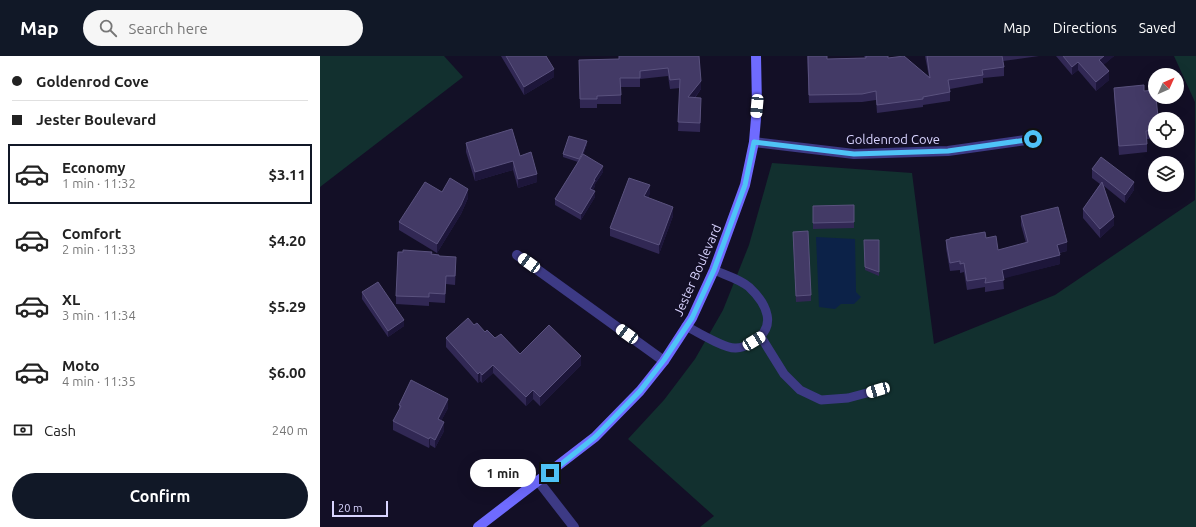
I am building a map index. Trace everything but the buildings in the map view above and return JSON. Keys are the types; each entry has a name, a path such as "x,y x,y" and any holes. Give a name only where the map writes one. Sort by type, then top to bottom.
{"street":[{"name":"Jester Boulevard","path":"478,527 539,482 595,437 640,391 664,360 692,318 714,270 745,185 754,142 757,106 756,56"},
{"name":"Goldenrod Cove","path":"754,142 854,154 948,151 1033,139"},
{"path":"517,255 664,360"},
{"path":"539,482 574,527"}],"lane":[{"path":"686,326 720,344 735,349 746,346 761,337 766,328 768,315 761,299 748,286 714,270"},
{"path":"761,337 784,374 800,390 821,400 848,398 878,390"}],"green space":[{"path":"320,56 444,56 463,77 320,187"},
{"path":"1174,56 1196,56 1196,527 700,527 714,516 628,439 664,400 695,359 723,310 749,245 772,163 912,173 934,344 1055,295 1195,200 1195,102 1184,78 1184,68 1179,68"}],"water":[{"path":"816,237 855,239 856,292 861,297 854,304 841,304 835,309 819,307"}],"route":[{"path":"550,473 595,437 640,391 664,360 692,318 714,270 745,185 754,142 854,154 948,151 1033,139"}]}
